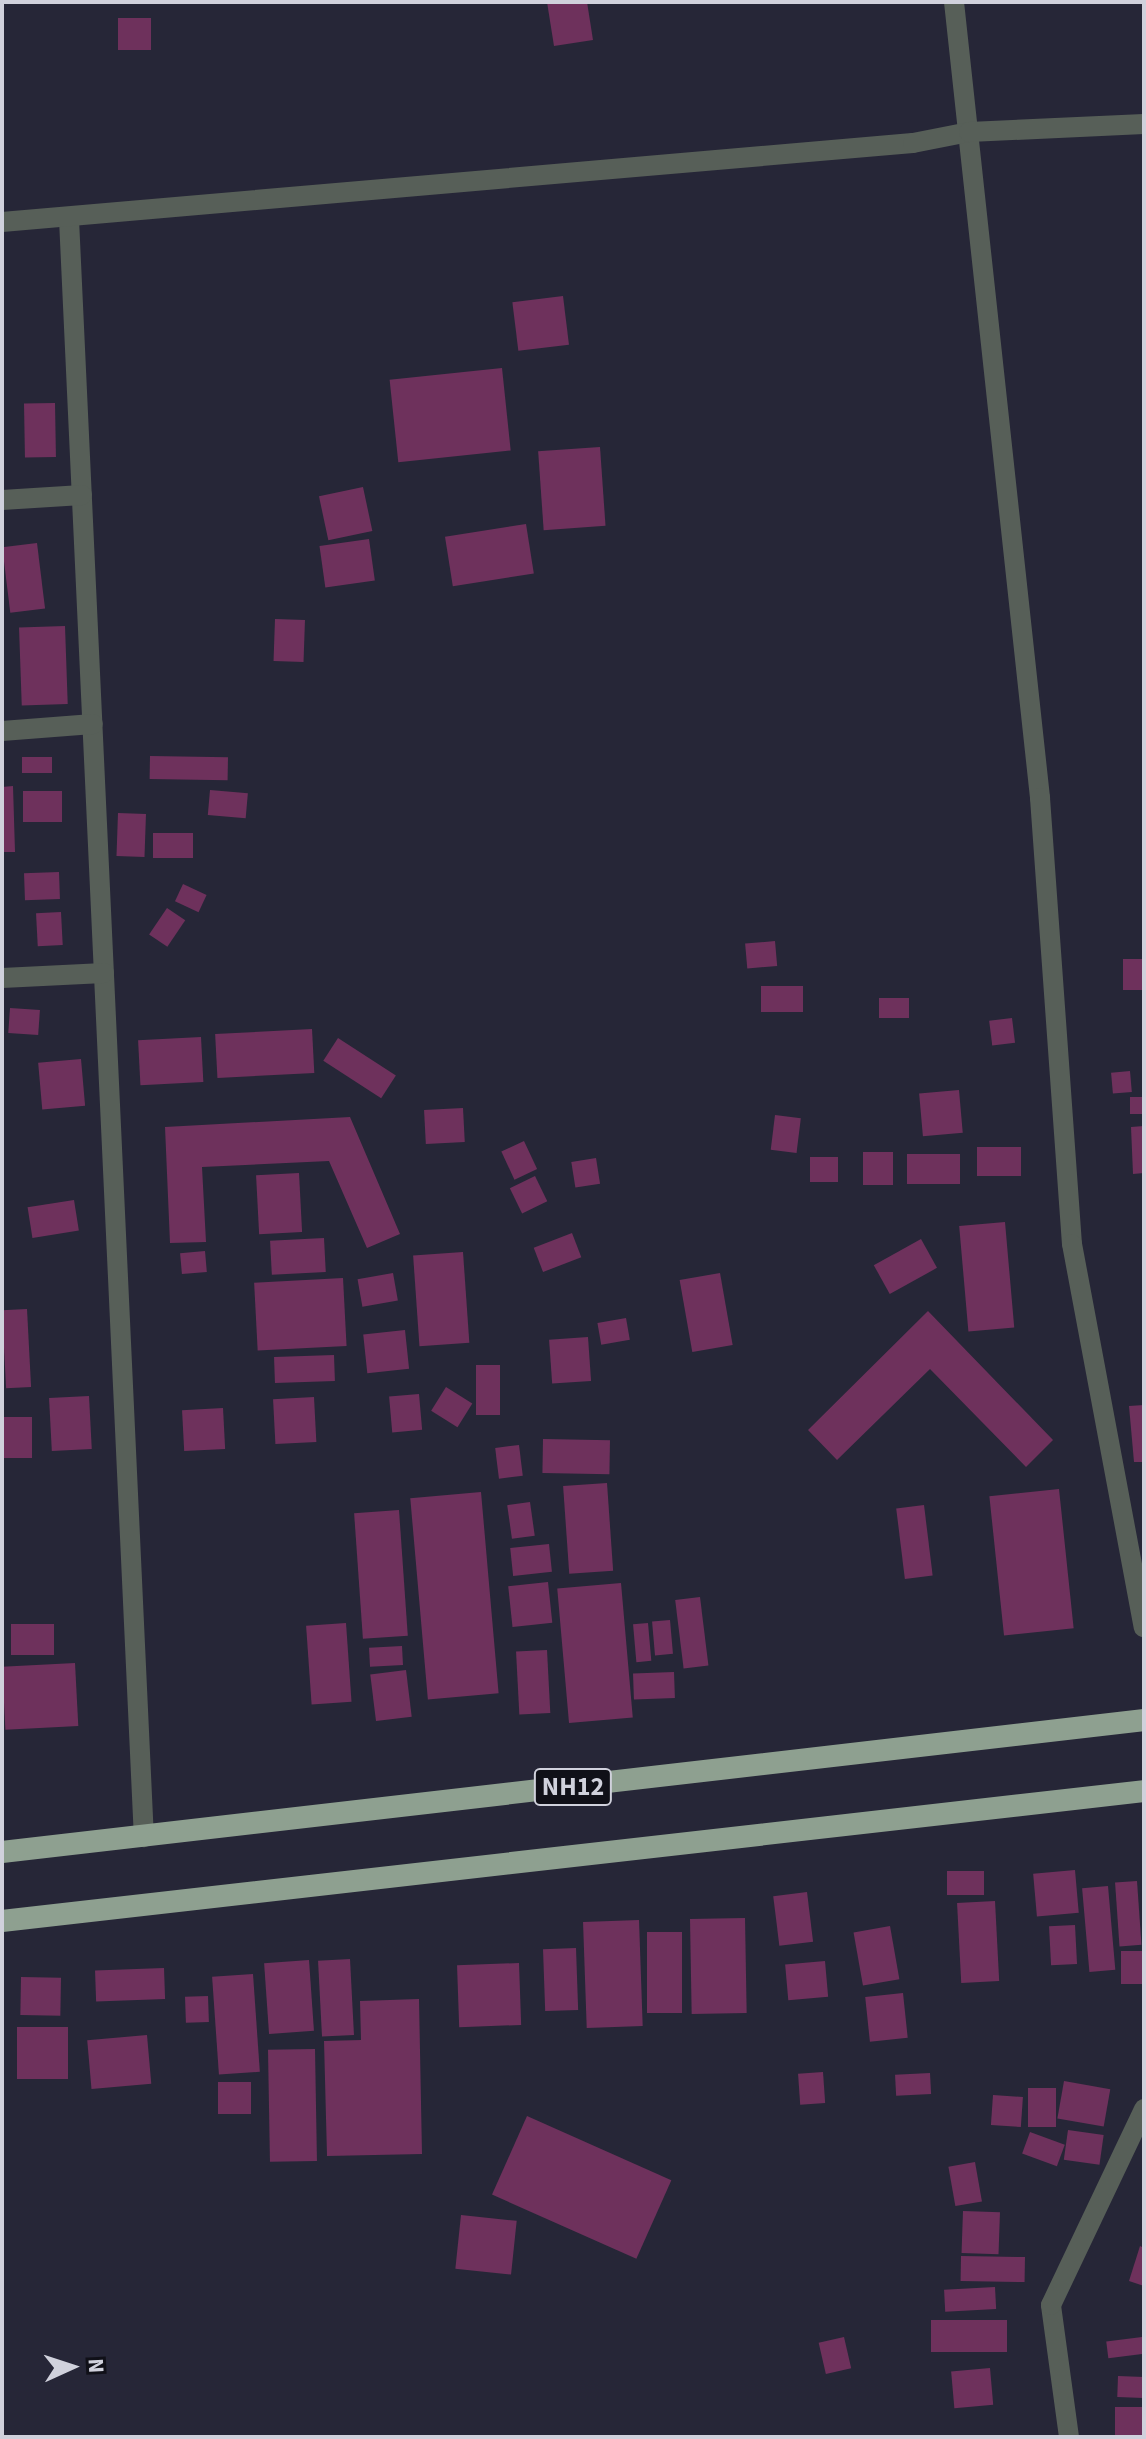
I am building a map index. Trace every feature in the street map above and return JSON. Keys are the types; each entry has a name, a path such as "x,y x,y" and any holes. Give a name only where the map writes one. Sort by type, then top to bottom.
{"highway":[{"name":"NH12","path":"2,1852 1144,1720"},
{"path":"2,1921 1144,1791"}],"street":[{"path":"954,2 1040,798 1072,1244 1144,1627"},
{"path":"2,222 69,219 913,143 969,132 1144,124"},
{"path":"69,219 144,1837"},
{"path":"2,500 82,495"},
{"path":"2,731 93,724"},
{"path":"2,978 104,973"},
{"path":"1069,2437 1051,2305 1144,2109"}],"building":[{"path":"547,2 587,2 593,40 554,46"},
{"path":"118,18 151,18 151,50 118,50"},
{"path":"563,296 569,345 518,351 512,302"},
{"path":"502,368 511,451 398,462 390,380"},
{"path":"55,403 56,457 25,458 24,404"},
{"path":"600,447 606,526 544,530 538,451"},
{"path":"363,487 372,531 328,540 319,496"},
{"path":"526,524 534,573 453,586 445,537"},
{"path":"369,539 375,581 325,588 319,546"},
{"path":"37,543 45,609 10,613 2,547"},
{"path":"275,619 305,620 304,662 274,661"},
{"path":"65,626 68,704 22,706 19,628"},
{"path":"150,756 228,757 228,780 150,779"},
{"path":"22,757 52,757 52,773 22,773"},
{"path":"13,786 15,852 2,852 2,787"},
{"path":"210,790 248,793 246,818 208,815"},
{"path":"23,791 62,791 62,822 23,822"},
{"path":"118,813 146,814 144,857 116,856"},
{"path":"153,833 193,833 193,858 153,858"},
{"path":"59,872 60,899 25,900 24,873"},
{"path":"183,884 207,895 199,912 175,901"},
{"path":"167,908 185,920 167,947 149,935"},
{"path":"61,912 63,945 38,946 36,913"},
{"path":"775,941 777,966 747,969 745,944"},
{"path":"1123,959 1144,959 1144,990 1123,990"},
{"path":"761,986 803,986 803,1012 761,1012"},
{"path":"879,998 909,998 909,1018 879,1018"},
{"path":"10,1008 40,1010 38,1035 8,1033"},
{"path":"1012,1018 1015,1043 992,1046 989,1021"},
{"path":"312,1029 314,1073 217,1078 215,1034"},
{"path":"201,1037 203,1082 140,1085 138,1040"},
{"path":"338,1038 396,1076 381,1098 323,1061"},
{"path":"81,1059 85,1106 42,1110 38,1063"},
{"path":"1130,1071 1132,1092 1113,1094 1111,1073"},
{"path":"959,1090 963,1133 923,1136 919,1093"},
{"path":"1130,1097 1144,1097 1144,1114 1130,1114"},
{"path":"463,1108 465,1142 426,1144 424,1110"},
{"path":"775,1115 801,1118 797,1153 771,1150"},
{"path":"350,1117 400,1234 367,1248 329,1161 202,1167 206,1242 170,1243 165,1127"},
{"path":"1144,1126 1144,1173 1133,1174 1131,1127"},
{"path":"524,1141 537,1169 514,1180 501,1152"},
{"path":"977,1147 1021,1147 1021,1176 977,1176"},
{"path":"863,1152 893,1152 893,1185 863,1185"},
{"path":"907,1154 960,1154 960,1184 907,1184"},
{"path":"810,1157 838,1157 838,1182 810,1182"},
{"path":"596,1158 600,1184 575,1188 571,1162"},
{"path":"299,1173 302,1232 259,1234 256,1175"},
{"path":"535,1176 547,1201 522,1213 510,1188"},
{"path":"74,1200 79,1231 32,1238 28,1207"},
{"path":"1005,1222 1014,1328 968,1332 959,1226"},
{"path":"572,1233 581,1257 543,1272 534,1248"},
{"path":"324,1238 326,1272 272,1275 270,1241"},
{"path":"921,1239 937,1268 890,1294 874,1265"},
{"path":"205,1251 207,1272 182,1274 180,1253"},
{"path":"463,1252 469,1343 419,1346 413,1255"},
{"path":"393,1273 398,1301 362,1307 358,1279"},
{"path":"720,1273 733,1345 692,1352 680,1280"},
{"path":"343,1278 347,1346 258,1351 254,1283"},
{"path":"27,1309 31,1387 6,1388 2,1310"},
{"path":"928,1311 1053,1440 1026,1467 930,1369 837,1460 808,1430"},
{"path":"626,1318 630,1340 601,1345 597,1323"},
{"path":"405,1330 409,1369 367,1373 363,1334"},
{"path":"588,1337 591,1381 552,1384 549,1340"},
{"path":"334,1355 335,1381 275,1383 274,1357"},
{"path":"476,1365 500,1365 500,1415 476,1415"},
{"path":"446,1387 472,1403 457,1427 431,1411"},
{"path":"419,1394 422,1430 392,1432 389,1397"},
{"path":"89,1396 92,1449 52,1451 49,1398"},
{"path":"314,1397 316,1442 275,1444 273,1399"},
{"path":"1144,1405 1144,1462 1134,1462 1129,1406"},
{"path":"223,1408 225,1449 184,1451 182,1410"},
{"path":"2,1417 32,1417 32,1458 2,1458"},
{"path":"543,1439 610,1440 609,1474 542,1473"},
{"path":"519,1445 523,1476 499,1479 495,1448"},
{"path":"607,1483 613,1571 569,1574 563,1486"},
{"path":"1059,1489 1074,1628 1004,1636 989,1496"},
{"path":"481,1492 499,1693 428,1699 410,1498"},
{"path":"530,1502 535,1536 512,1539 507,1505"},
{"path":"924,1505 933,1575 905,1579 896,1508"},
{"path":"399,1510 408,1636 363,1639 354,1513"},
{"path":"549,1544 552,1572 513,1576 510,1548"},
{"path":"548,1582 552,1623 513,1627 508,1586"},
{"path":"621,1583 633,1717 569,1723 557,1589"},
{"path":"700,1597 708,1665 684,1669 675,1600"},
{"path":"670,1620 673,1654 655,1655 652,1622"},
{"path":"346,1623 352,1702 312,1705 306,1626"},
{"path":"648,1623 651,1661 636,1662 633,1624"},
{"path":"11,1624 54,1624 54,1655 11,1655"},
{"path":"402,1646 403,1665 370,1667 369,1648"},
{"path":"547,1650 550,1713 519,1715 516,1652"},
{"path":"75,1663 78,1726 5,1730 2,1667"},
{"path":"406,1670 412,1717 376,1721 370,1674"},
{"path":"674,1672 675,1698 634,1699 633,1673"},
{"path":"1075,1870 1079,1913 1037,1916 1033,1874"},
{"path":"947,1871 984,1871 984,1895 947,1895"},
{"path":"1137,1881 1141,1945 1120,1946 1115,1883"},
{"path":"1108,1886 1115,1970 1089,1972 1082,1888"},
{"path":"807,1892 813,1942 779,1946 773,1896"},
{"path":"995,1901 999,1981 961,1983 957,1903"},
{"path":"745,1918 747,2013 692,2014 690,1919"},
{"path":"639,1920 643,2026 587,2028 583,1922"},
{"path":"1075,1925 1077,1964 1051,1965 1049,1926"},
{"path":"890,1926 899,1979 863,1986 854,1932"},
{"path":"647,1932 682,1932 682,2013 647,2013"},
{"path":"576,1948 578,2010 545,2011 543,1949"},
{"path":"1121,1951 1144,1951 1144,1984 1121,1984"},
{"path":"350,1959 354,2035 322,2037 318,1961"},
{"path":"309,1960 314,2031 269,2034 264,1963"},
{"path":"825,1961 828,1997 788,2000 785,1964"},
{"path":"519,1963 521,2025 459,2027 457,1965"},
{"path":"164,1968 165,1999 96,2001 95,1970"},
{"path":"253,1974 260,2072 219,2075 212,1977"},
{"path":"21,1977 61,1978 60,2016 20,2015"},
{"path":"903,1993 908,2038 870,2042 865,1997"},
{"path":"208,1996 209,2022 186,2023 185,1997"},
{"path":"419,1999 422,2154 327,2156 324,2041 361,2040 360,2001"},
{"path":"17,2027 68,2027 68,2079 17,2079"},
{"path":"147,2035 151,2084 91,2089 87,2040"},
{"path":"315,2049 317,2161 270,2162 268,2050"},
{"path":"823,2072 825,2103 800,2105 798,2074"},
{"path":"930,2073 931,2094 896,2096 895,2075"},
{"path":"1064,2081 1110,2089 1104,2127 1057,2118"},
{"path":"218,2082 251,2082 251,2114 218,2114"},
{"path":"1028,2088 1056,2088 1056,2127 1028,2127"},
{"path":"993,2095 1023,2097 1021,2127 991,2125"},
{"path":"527,2116 671,2180 636,2259 492,2195"},
{"path":"1068,2130 1104,2135 1099,2165 1064,2160"},
{"path":"1030,2132 1065,2145 1057,2166 1022,2154"},
{"path":"975,2162 982,2201 955,2206 948,2167"},
{"path":"963,2211 1000,2212 999,2254 962,2253"},
{"path":"461,2215 517,2221 511,2275 455,2269"},
{"path":"1140,2246 1144,2248 1144,2286 1129,2281"},
{"path":"961,2256 1025,2257 1025,2282 961,2281"},
{"path":"995,2287 996,2309 945,2312 944,2290"},
{"path":"931,2320 1007,2320 1007,2352 931,2352"},
{"path":"844,2337 851,2368 826,2374 819,2343"},
{"path":"1142,2337 1144,2354 1108,2358 1106,2341"},
{"path":"990,2368 993,2405 954,2408 951,2371"},
{"path":"1118,2376 1144,2377 1143,2398 1117,2397"},
{"path":"1115,2407 1144,2407 1144,2437 1115,2437"}]}
